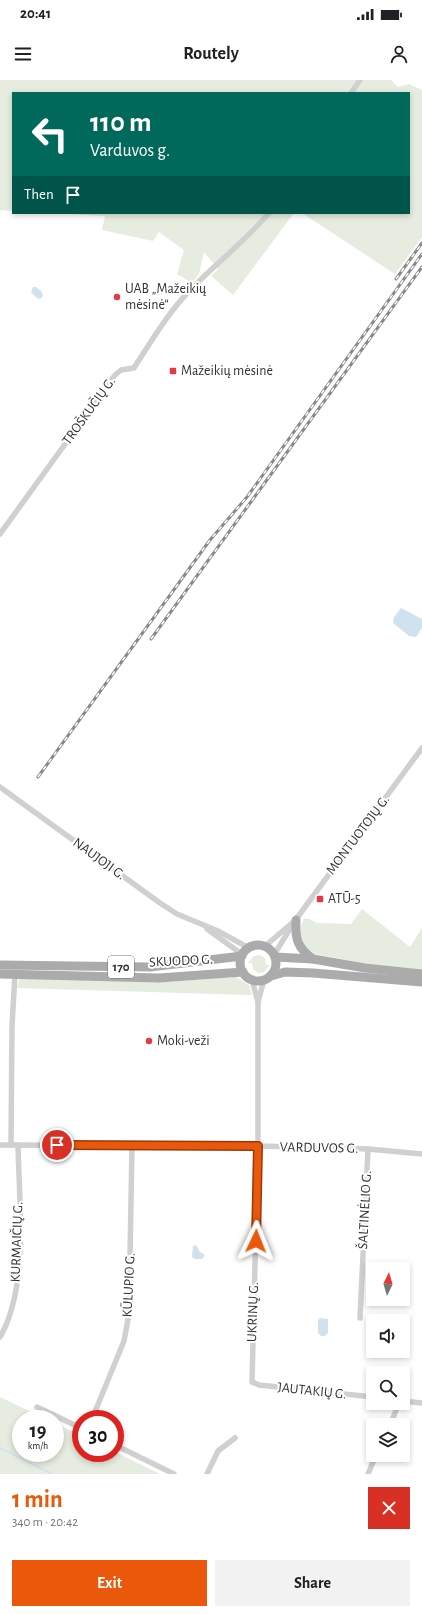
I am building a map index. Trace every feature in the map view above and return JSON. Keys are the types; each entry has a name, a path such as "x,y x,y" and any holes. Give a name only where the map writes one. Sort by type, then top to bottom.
{"main road":[{"path":"295,921 295,934 298,945 313,959"},
{"path":"267,978 276,965 274,956 264,947 257,946 249,948 242,956 241,966 243,972 252,980 267,978 286,972 422,982"},
{"name":"SKUODO G.","path":"0,965 150,967 242,956"},
{"path":"274,956 313,959 373,969 422,974"},
{"name":"SKUODO G.","path":"0,974 159,978 243,972"}],"street":[{"path":"352,92 360,80"},
{"name":"TROŠKUČIŲ G.","path":"0,534 115,375 121,370 134,368 169,315 192,288 259,226 269,214"},
{"name":"MONTUOTOJŲ G.","path":"274,956 295,921 422,748"},
{"name":"NAUJOJI G.","path":"0,787 160,904 202,925 218,930 249,948"},
{"name":"MONTUOTOJŲ G.","path":"264,947 295,921"},
{"name":"NAUJOJI G.","path":"202,925 242,956"},
{"path":"11,1145 12,1026 15,974"},
{"path":"258,1002 267,978"},
{"path":"252,980 258,1002"},
{"name":"UKRINŲ G.","path":"252,1382 258,1146 258,1002"},
{"name":"VARDUVOS G.","path":"0,1145 258,1146 368,1149 422,1154"},
{"name":"KURMAIČIŲ G.","path":"0,1337 13,1303 18,1277 20,1247 18,1145"},
{"name":"KŪLUPIO G.","path":"96,1410 124,1341 130,1314 132,1145"},
{"name":"ŠALTINĖLIO G.","path":"360,1318 368,1149"},
{"name":"JAUTAKIŲ G.","path":"252,1382 259,1385 366,1397"},
{"path":"410,1402 422,1403"},
{"path":"37,1407 72,1424"},
{"path":"207,1474 218,1452 235,1438"},
{"path":"124,1449 174,1474"},
{"path":"368,1474 373,1462"}],"shaded area":[{"path":"0,80 391,80 398,87 409,84 422,90 422,237 395,274 304,214 410,214 410,92 12,92 12,211 0,210"},
{"path":"69,214 293,214 233,295 211,276 218,269 204,252 199,274 192,283 177,274 184,250 159,232 153,241 102,230 105,216"},
{"path":"362,909 410,947 422,928 422,970 368,964 315,954 306,949 303,945 300,929 304,919 309,919 317,923 351,924"},
{"path":"260,955 265,958 266,965 270,965 264,972 258,973 253,969 252,963 248,963 254,956"},
{"path":"236,977 249,985 252,995 17,988 19,980 22,978 167,982"},
{"path":"0,1397 27,1410 12,1410 12,1462 64,1462 64,1428 72,1432 72,1462 124,1462 124,1456 160,1474 0,1474"}],"water":[{"path":"33,287 36,287 42,292 43,296 40,299 31,292"},
{"path":"401,608 422,619 422,628 416,637 409,636 393,623 394,617"},
{"path":"196,1245 200,1252 205,1255 202,1259 195,1259 192,1257 193,1246"},
{"path":"320,1318 328,1319 328,1333 325,1336 321,1336 318,1333 318,1320"}],"waterway":[{"path":"0,1448 52,1474"}],"railway":[{"path":"396,279 422,243"},
{"path":"38,777 210,540 247,497 422,254"},
{"path":"151,639 422,267"}],"place":[{"name":"UAB „Mažeikių mėsinė“","path":"117,297"},
{"name":"Mažeikių mėsinė","path":"173,371"},
{"name":"ATŪ-5","path":"320,899"},
{"name":"Moki-veži","path":"149,1041"}],"route":[{"path":"57,1145 258,1146 256,1241"}]}
